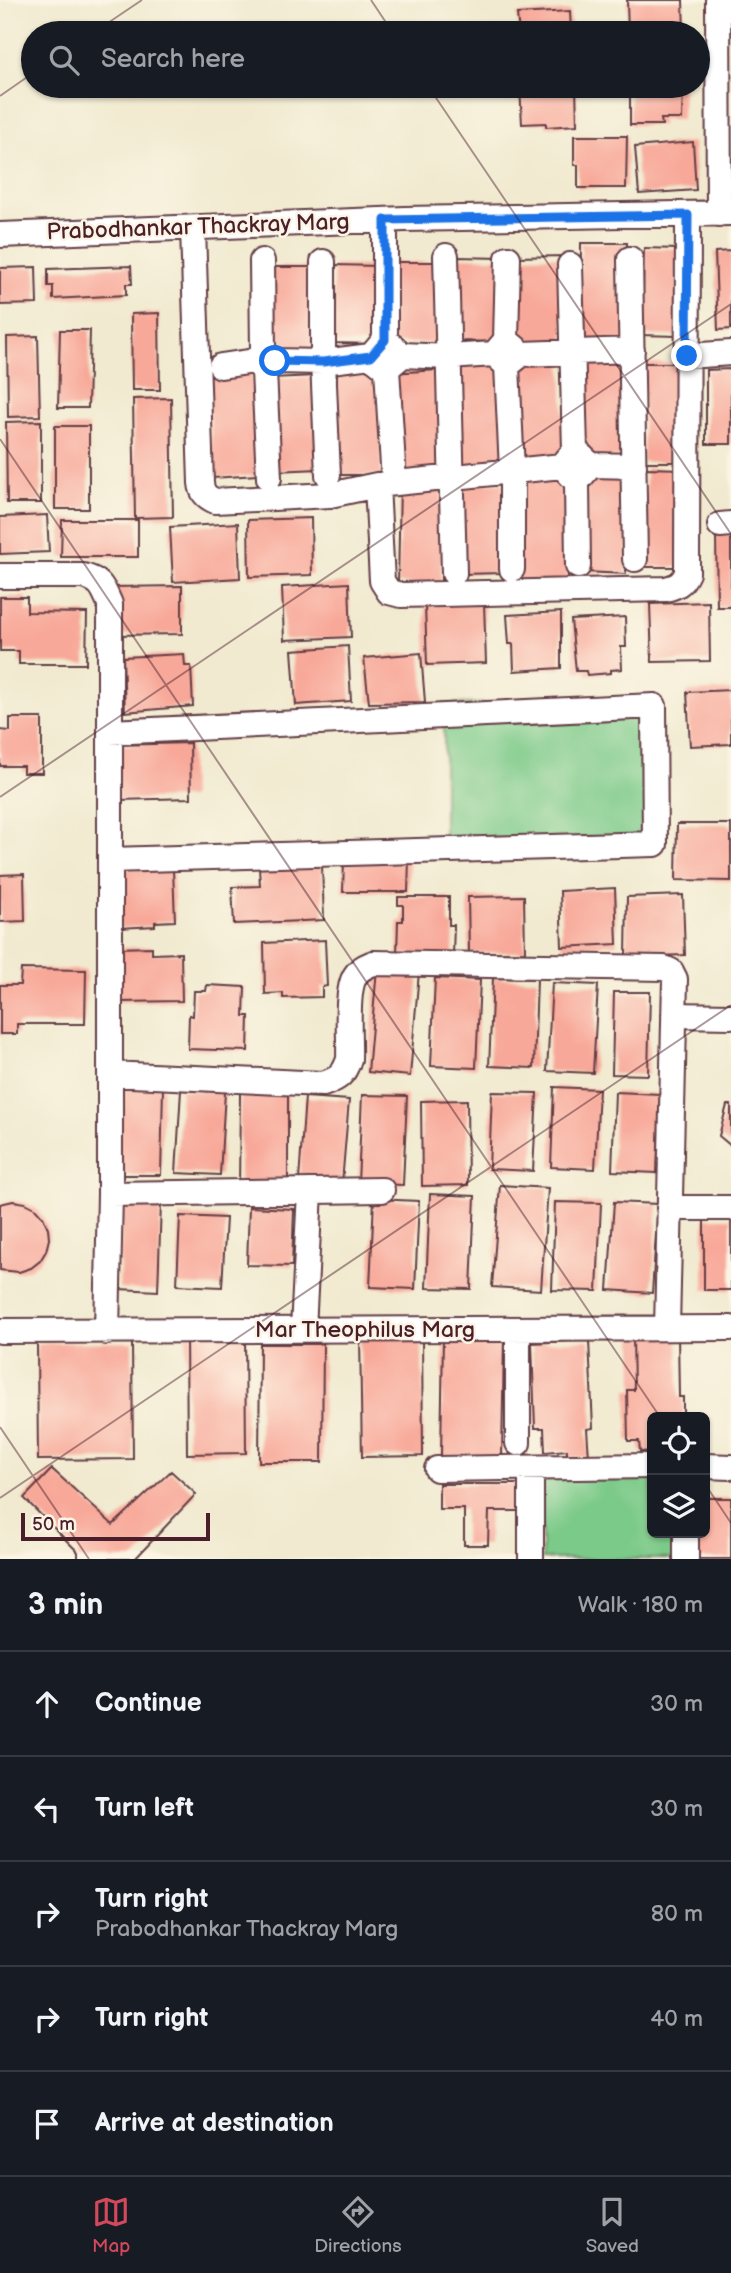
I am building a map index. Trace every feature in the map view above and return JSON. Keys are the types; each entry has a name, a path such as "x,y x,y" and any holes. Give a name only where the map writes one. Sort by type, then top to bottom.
{"street":[{"path":"710,54 718,0"},
{"path":"710,85 725,213"},
{"name":"Prabodhankar Thackray Marg","path":"0,235 385,220 725,213"},
{"path":"385,220 386,483 382,581 389,592 401,596 666,589 684,581 687,573 688,215"},
{"path":"193,229 202,491 215,502 330,495 386,483 512,470 634,466"},
{"path":"446,256 454,573"},
{"path":"508,258 507,353 512,470 512,569"},
{"path":"630,260 635,559"},
{"path":"262,261 269,478"},
{"path":"323,262 323,362 328,475"},
{"path":"570,265 578,566"},
{"path":"221,366 264,361 323,362 386,355 449,357 632,350"},
{"path":"687,356 731,354"},
{"path":"0,576 95,578 110,604 110,1194 107,1332"},
{"path":"110,732 654,706 655,844 110,860"},
{"path":"110,1074 323,1084 337,1079 346,1070 349,1059 351,989 354,977 362,968 373,963 664,968 671,971 675,979 667,1328"},
{"path":"674,1015 731,1016"},
{"path":"110,1194 382,1190"},
{"path":"303,1330 310,1191"},
{"path":"669,1208 731,1208"},
{"name":"Mar Theophilus Marg","path":"0,1331 731,1328"},
{"path":"518,1329 518,1443"},
{"path":"0,1331 0,1339"},
{"path":"437,1469 647,1466"},
{"path":"710,1466 731,1467"},
{"path":"531,1468 531,1559"},
{"path":"686,1538 686,1559"}],"green space":[{"path":"649,703 649,838 444,839 444,704"},
{"path":"542,1476 647,1476 647,1538 682,1538 682,1559 542,1559"}],"building":[{"path":"627,0 683,0 684,21 628,21"},
{"path":"570,11 570,21 518,21 517,14"},
{"path":"521,98 576,98 577,125 546,127 546,123 522,124"},
{"path":"630,98 683,98 682,119 661,119 662,125 630,125"},
{"path":"574,136 627,136 626,188 578,188 578,165 574,165"},
{"path":"693,142 696,190 639,194 635,147"},
{"path":"581,243 627,243 625,343 580,342"},
{"path":"644,248 678,249 676,336 642,335"},
{"path":"731,251 731,329 718,330 715,252"},
{"path":"564,256 564,348 517,348 516,257"},
{"path":"457,257 501,258 499,342 455,341"},
{"path":"393,262 439,262 439,343 393,343"},
{"path":"334,265 379,266 376,344 331,343"},
{"path":"131,266 132,284 126,284 126,295 53,299 53,286 48,286 48,269"},
{"path":"36,267 37,304 0,305 0,268"},
{"path":"267,267 313,267 314,351 268,352"},
{"path":"159,313 160,390 132,390 131,314"},
{"path":"60,330 90,330 88,408 58,408"},
{"path":"38,336 40,416 8,417 7,337"},
{"path":"562,360 565,455 516,458 513,361"},
{"path":"627,361 629,457 585,458 584,362"},
{"path":"504,363 506,469 459,470 457,364"},
{"path":"644,363 680,363 679,462 643,462"},
{"path":"337,369 381,369 381,475 337,475"},
{"path":"731,369 731,444 706,444 706,370"},
{"path":"438,370 444,469 398,472 392,373"},
{"path":"252,373 257,475 213,478 208,375"},
{"path":"316,376 319,469 275,471 271,378"},
{"path":"171,398 173,517 135,518 133,399"},
{"path":"41,421 41,503 7,503 6,422"},
{"path":"55,426 89,426 89,509 55,509"},
{"path":"646,468 682,469 681,567 645,567"},
{"path":"629,472 626,574 585,572 587,473"},
{"path":"567,475 568,582 518,582 517,477"},
{"path":"503,483 504,573 461,574 460,484"},
{"path":"400,485 442,485 441,584 398,584"},
{"path":"47,515 49,552 0,554 0,517"},
{"path":"311,518 312,575 249,577 248,520"},
{"path":"62,520 138,520 138,557 61,557"},
{"path":"238,523 240,578 173,582 170,527"},
{"path":"716,534 731,534 731,607 717,607"},
{"path":"349,583 351,637 284,640 282,587"},
{"path":"182,586 182,634 112,635 112,587"},
{"path":"0,597 27,597 27,612 87,613 86,664 19,664 19,651 0,651"},
{"path":"709,602 710,661 652,662 650,604"},
{"path":"484,603 486,663 427,665 425,605"},
{"path":"561,612 561,668 514,671 513,644 509,644 507,615"},
{"path":"625,617 626,647 621,647 622,669 587,675 586,671 576,671 571,620"},
{"path":"348,646 351,701 296,705 292,650"},
{"path":"421,653 425,702 369,703 364,658"},
{"path":"184,654 185,666 191,666 193,706 125,712 123,657"},
{"path":"731,690 731,744 690,746 687,692"},
{"path":"10,718 42,718 42,773 23,773 23,766 0,766 0,730 10,731"},
{"path":"190,743 191,798 119,800 117,745"},
{"path":"677,824 731,824 731,881 676,880"},
{"path":"409,859 408,892 343,892 344,860"},
{"path":"322,865 324,920 234,924 232,887 260,886 259,867"},
{"path":"117,869 173,869 175,921 155,922 155,926 120,928"},
{"path":"24,874 25,921 0,922 0,875"},
{"path":"615,888 617,944 562,947 560,891"},
{"path":"683,895 685,955 626,957 627,897"},
{"path":"524,896 525,952 469,953 468,897"},
{"path":"398,897 449,897 449,925 454,925 453,955 397,954 398,921 403,921 403,905 398,905"},
{"path":"325,940 327,986 322,987 322,997 283,998 283,993 265,994 264,943"},
{"path":"152,947 152,954 181,953 182,1001 118,1002 117,948"},
{"path":"21,969 86,970 85,1024 17,1024 17,1034 0,1034 0,985 20,985"},
{"path":"377,969 419,972 410,1076 368,1072"},
{"path":"435,978 480,980 476,1068 431,1066"},
{"path":"493,978 537,979 534,1068 489,1066"},
{"path":"552,983 598,985 593,1073 547,1071"},
{"path":"207,985 245,987 244,1016 249,1016 248,1051 188,1049 189,1015 193,1016 194,991 206,991"},
{"path":"614,992 650,992 648,1075 612,1074"},
{"path":"119,1086 163,1087 161,1175 116,1175"},
{"path":"554,1087 599,1089 595,1169 551,1167"},
{"path":"181,1090 225,1092 220,1175 176,1173"},
{"path":"492,1092 537,1093 533,1171 489,1169"},
{"path":"615,1092 660,1094 657,1173 612,1171"},
{"path":"240,1093 288,1093 288,1190 239,1190"},
{"path":"362,1095 407,1096 403,1185 358,1183"},
{"path":"305,1097 349,1100 342,1183 299,1180"},
{"path":"467,1100 468,1185 422,1186 421,1101"},
{"path":"727,1105 731,1105 731,1146 719,1136"},
{"path":"500,1185 548,1188 541,1290 492,1287"},
{"path":"430,1194 475,1196 471,1289 426,1288"},
{"path":"374,1199 419,1201 415,1289 370,1287"},
{"path":"13,1201 35,1208 48,1228 49,1239 40,1261 19,1272 0,1270 0,1204"},
{"path":"122,1201 161,1203 158,1291 119,1289"},
{"path":"555,1202 601,1203 597,1291 552,1290"},
{"path":"614,1202 658,1204 652,1293 608,1290"},
{"path":"249,1207 294,1209 292,1266 247,1265"},
{"path":"180,1216 226,1218 222,1287 177,1285"},
{"path":"704,1218 731,1218 731,1290 704,1290"},
{"path":"245,1334 246,1453 187,1454 186,1335"},
{"path":"678,1334 679,1397 683,1397 683,1412 647,1412 647,1451 640,1452 639,1441 628,1441 627,1390 634,1390 633,1335"},
{"path":"422,1336 423,1456 362,1457 360,1337"},
{"path":"443,1338 504,1339 502,1457 441,1456"},
{"path":"589,1340 593,1428 587,1429 589,1457 567,1458 567,1450 545,1452 544,1428 535,1428 532,1343"},
{"path":"132,1342 133,1459 38,1460 37,1343"},
{"path":"260,1344 323,1344 322,1462 259,1462"},
{"path":"52,1469 113,1525 171,1471 196,1494 135,1559 78,1559 78,1552 24,1498"},
{"path":"439,1484 520,1484 520,1511 489,1511 488,1545 464,1545 464,1509 439,1509"},
{"path":"710,1498 731,1498 731,1559 693,1559 692,1538 710,1538"}],"route":[{"path":"275,361 323,362 371,356 385,340 385,220 688,215 687,356"}]}
